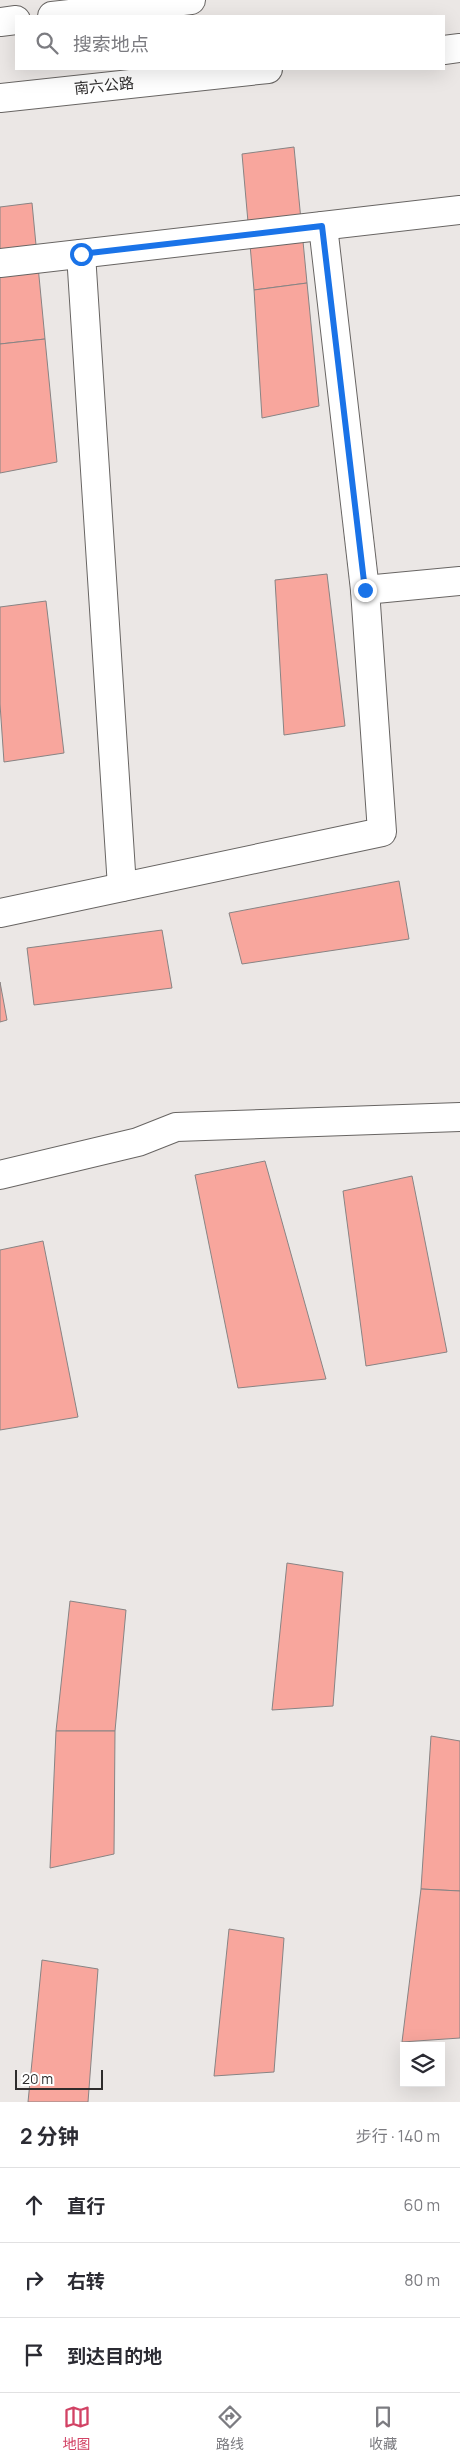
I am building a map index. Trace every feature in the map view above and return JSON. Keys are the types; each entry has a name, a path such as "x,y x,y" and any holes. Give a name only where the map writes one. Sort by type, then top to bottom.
{"main road":[{"path":"61,15 191,0"},
{"path":"0,22 15,20"},
{"path":"445,50 460,48"},
{"name":"南六公路","path":"0,98 259,70"},
{"path":"0,263 460,210"},
{"path":"0,913 382,832 365,590 322,226"},
{"path":"81,254 122,887"},
{"path":"365,590 460,580"},
{"path":"0,1175 138,1142 176,1127 460,1117"}],"building":[{"path":"294,147 307,283 254,290 242,154"},
{"path":"32,203 45,339 0,344 0,207"},
{"path":"307,283 319,406 262,418 254,290"},
{"path":"45,339 57,462 0,473 0,344"},
{"path":"327,574 345,726 284,735 275,580"},
{"path":"46,601 64,753 4,762 0,704 0,607"},
{"path":"399,881 409,939 242,964 229,913"},
{"path":"162,930 172,988 34,1005 27,948"},
{"path":"0,982 7,1020 0,1022"},
{"path":"265,1161 326,1379 238,1388 195,1175"},
{"path":"412,1176 447,1352 366,1366 343,1191"},
{"path":"43,1241 78,1417 0,1430 0,1250"},
{"path":"287,1563 343,1572 333,1706 272,1710"},
{"path":"70,1601 126,1610 115,1731 56,1731"},
{"path":"56,1731 115,1731 114,1854 50,1868"},
{"path":"431,1736 460,1741 460,1891 421,1889"},
{"path":"421,1889 460,1891 460,2038 402,2042"},
{"path":"229,1929 284,1938 274,2072 214,2076"},
{"path":"42,1960 98,1969 88,2102 28,2102"}],"route":[{"path":"81,254 322,226 365,590"}]}
